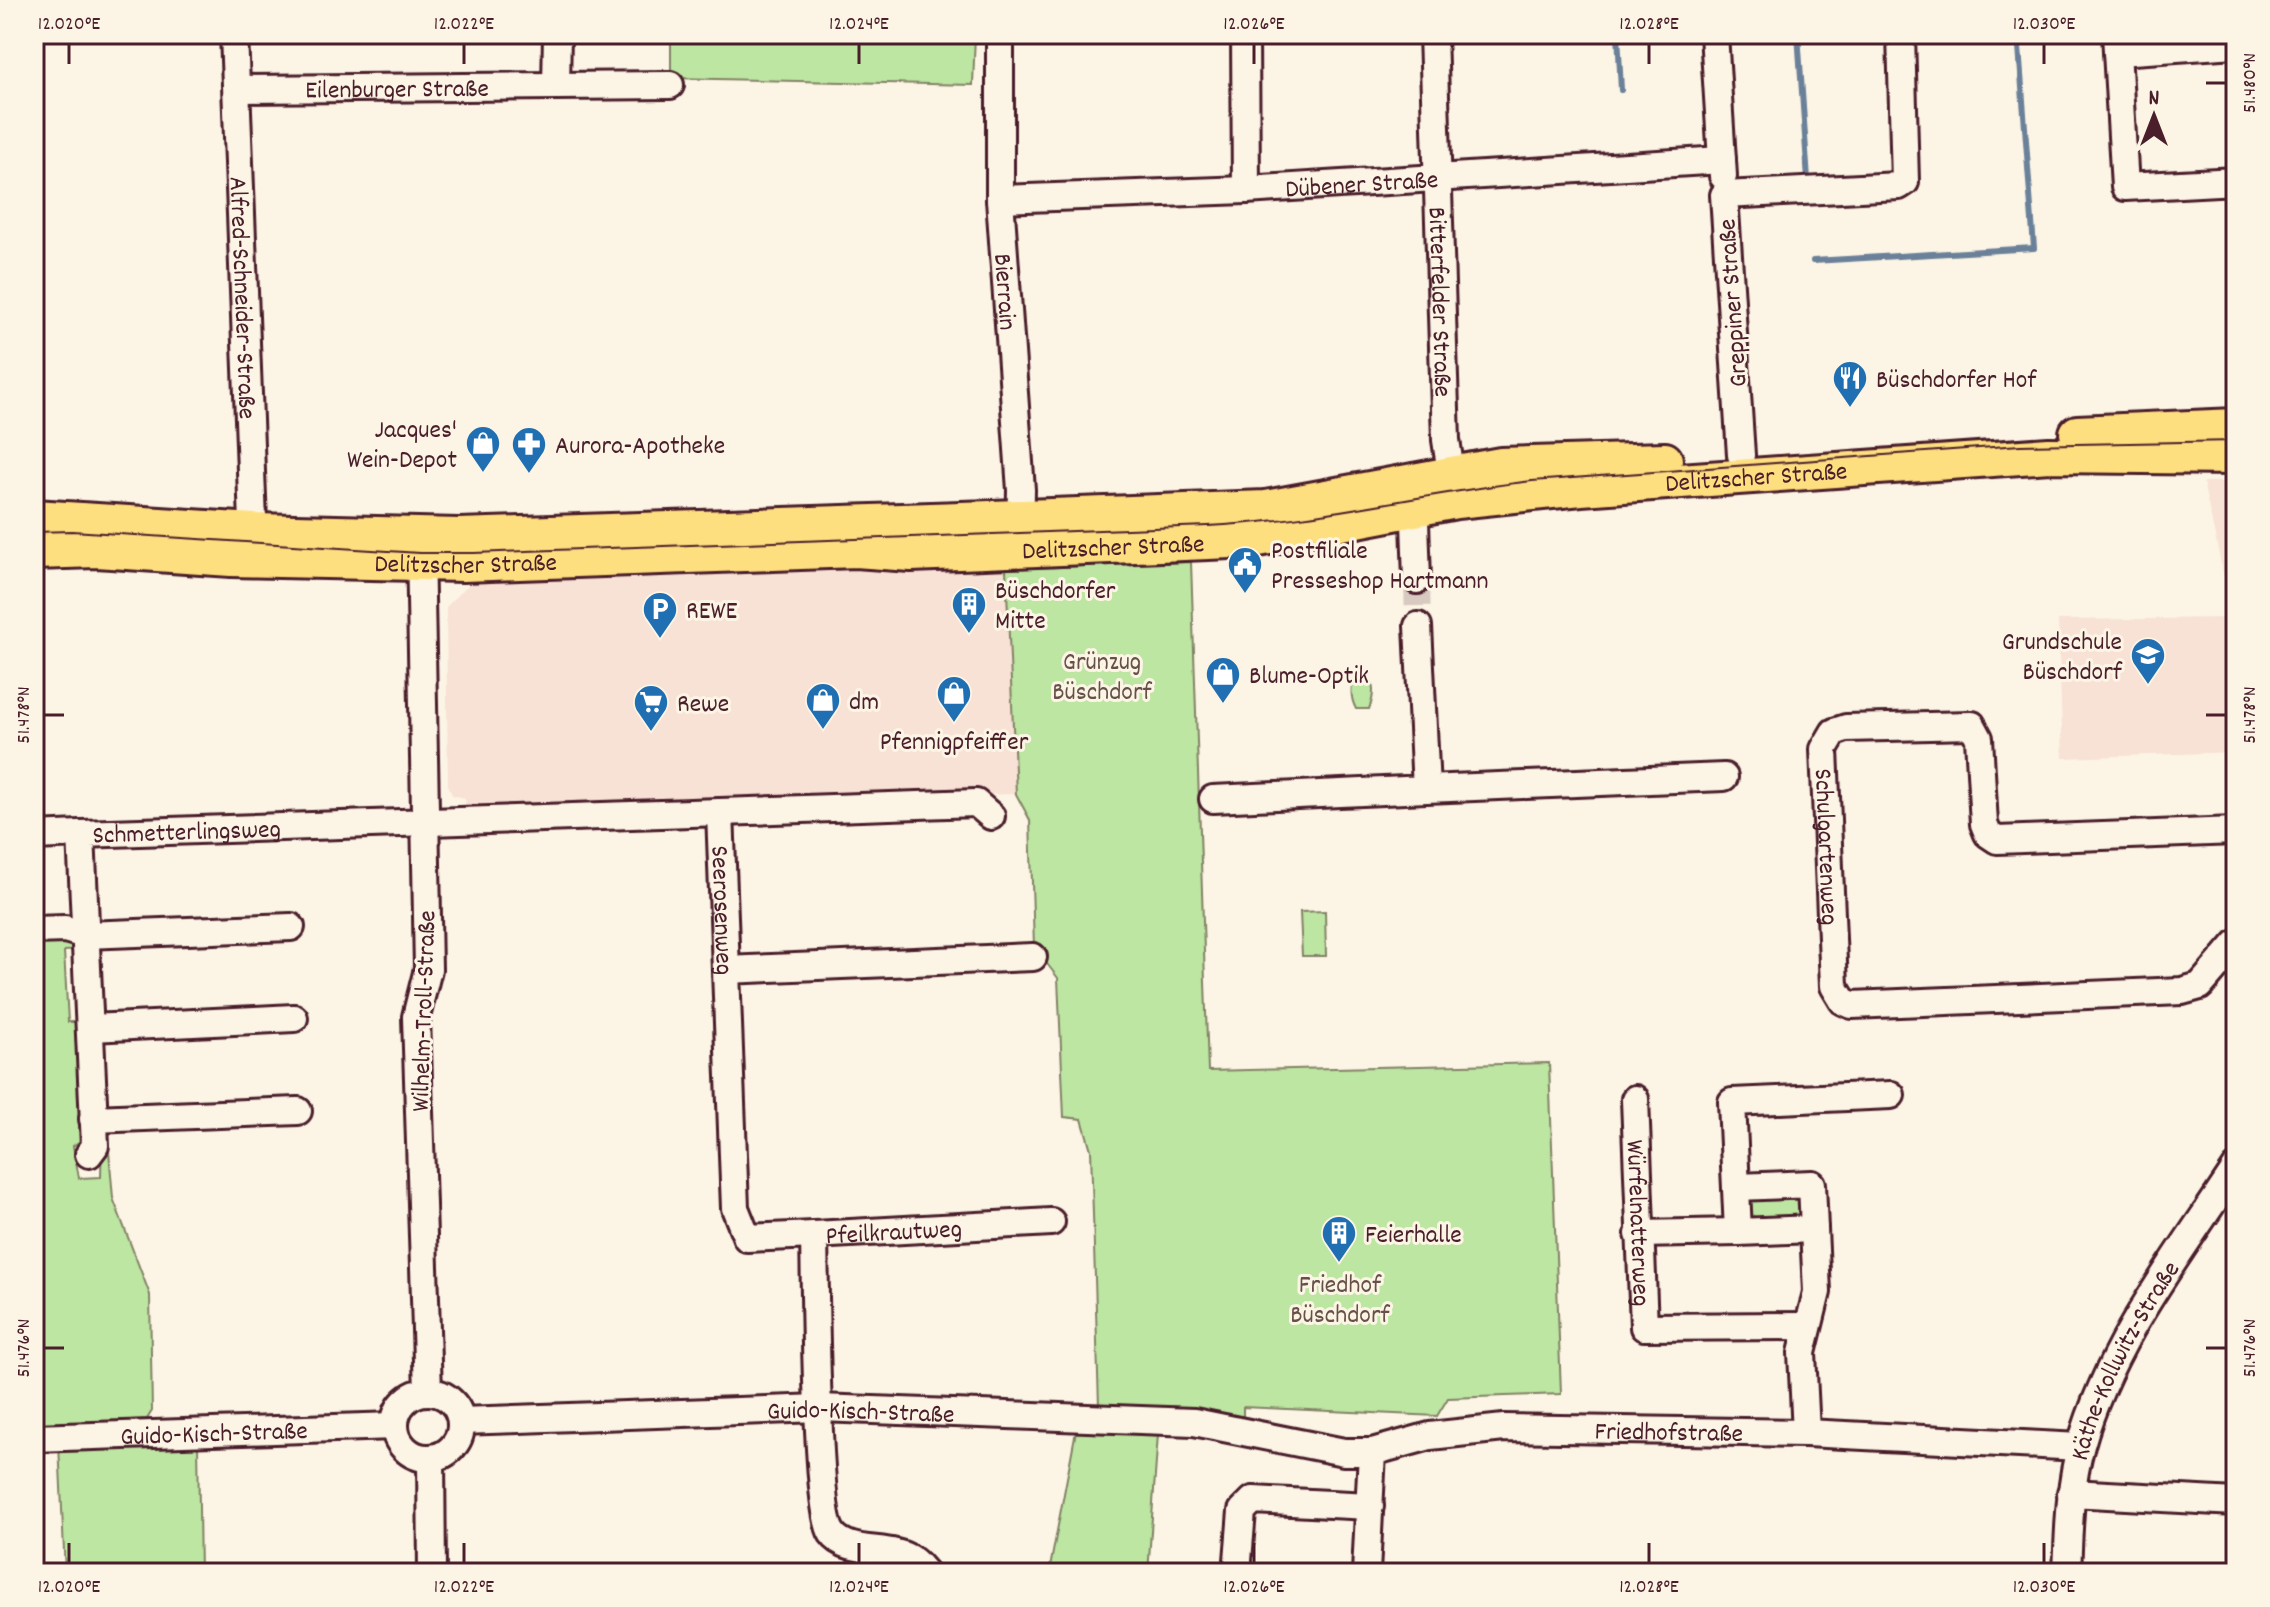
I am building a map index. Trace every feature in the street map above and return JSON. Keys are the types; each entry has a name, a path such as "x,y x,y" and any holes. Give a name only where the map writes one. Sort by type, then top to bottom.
{"main road":[{"name":"Delitzscher Straße","path":"34,552 254,546 856,550 911,554 1253,540 1414,494 1451,472 1540,462 1632,462 2032,434 2236,426"},
{"name":"Delitzscher Straße","path":"420,549 1020,516 1266,508 1414,494 1581,488 1978,460 2097,454 2236,457"},
{"name":"Delitzscher Straße","path":"34,517 254,546"}],"street":[{"name":"Alfred-Schneider-Straße","path":"234,34 254,546"},
{"path":"556,86 557,34"},
{"name":"Bierrain","path":"1000,34 1000,199 1020,550"},
{"path":"1245,34 1246,190"},
{"name":"Bitterfelder Straße","path":"1433,34 1446,440 1451,472"},
{"path":"1714,34 1724,195"},
{"name":"Greppiner Straße","path":"1741,455 1724,195 1899,186 1905,182 1901,34"},
{"path":"2236,44 2116,43 2125,187 2236,181"},
{"name":"Eilenburger Straße","path":"237,89 670,85"},
{"name":"Dübener Straße","path":"1000,199 1246,190 1722,160"},
{"path":"1414,494 1417,580"},
{"name":"Wilhelm-Troll-Straße","path":"420,549 428,969 416,1017 416,1077 428,1392"},
{"path":"1418,626 1426,789"},
{"name":"Schulgartenweg","path":"2236,831 1997,840 1988,834 1984,824 1979,738 1972,725 1846,728 1834,732 1824,749 1834,986 1843,1001 1852,1005 2182,991 2200,986 2236,944"},
{"path":"1213,799 1724,777"},
{"path":"720,812 976,803 991,816"},
{"name":"Seerosenweg","path":"424,821 720,812 735,1208 747,1238 814,1235"},
{"name":"Schmetterlingsweg","path":"89,1154 95,1146 81,834 424,821"},
{"path":"34,836 81,834"},
{"path":"34,930 65,929 85,935 291,927"},
{"path":"726,970 1033,957"},
{"path":"91,1028 294,1018"},
{"path":"1738,1232 1732,1102 1891,1095"},
{"name":"Würfelnatterweg","path":"1635,1099 1644,1327 1806,1326"},
{"path":"93,1119 298,1111"},
{"name":"Käthe-Kollwitz-Straße","path":"2067,1573 2071,1493 2080,1447 2093,1406 2127,1339 2236,1168"},
{"path":"1737,1187 1812,1184 1817,1292 1806,1326 1802,1353 1806,1433"},
{"name":"Pfeilkrautweg","path":"925,1573 911,1558 845,1543 831,1533 826,1512 819,1408 814,1235 1051,1222"},
{"path":"1639,1234 1814,1229"},
{"path":"428,1392 446,1397 461,1421 457,1441 442,1455 431,1458 421,1457 403,1446 395,1426 396,1416 408,1399 428,1392"},
{"name":"Guido-Kisch-Straße","path":"461,1421 819,1408 1159,1419 1194,1422 1261,1436"},
{"name":"Guido-Kisch-Straße","path":"34,1438 395,1426"},
{"name":"Friedhofstraße","path":"1261,1436 1344,1452 1372,1452 1430,1436 1493,1429 1806,1433 2080,1447"},
{"path":"1366,1573 1372,1452"},
{"path":"431,1458 432,1573"},
{"path":"2071,1493 2236,1502"},
{"path":"1237,1573 1242,1511 1253,1500 1370,1506"}],"shaded area":[{"name":"Grundschule Büschdorf","path":"2203,482 2236,482 2236,752 2063,758 2058,620 2233,618"},
{"path":"867,568 920,571 1006,569 1016,794 466,810 465,798 452,795 448,785 446,607 472,581"}],"green space":[{"path":"671,34 975,34 973,85 671,78"},
{"path":"1191,562 1208,1071 1549,1063 1561,1394 1448,1398 1437,1416 1243,1407 1243,1422 1099,1406 1091,1150 1082,1119 1064,1117 1058,978 1034,947 1030,820 1016,794 1006,569"},
{"path":"1356,674 1367,674 1371,682 1373,695 1369,709 1356,709 1354,705 1352,687"},
{"path":"1325,911 1326,956 1302,956 1300,912"},
{"path":"73,935 80,950 64,951 68,1022 82,1022 89,1135 73,1146 79,1178 101,1177 102,1133 107,1128 113,1198 150,1295 152,1411 147,1419 131,1420 131,1428 34,1431 34,937"},
{"path":"1786,1189 1805,1199 1801,1218 1747,1221 1748,1194"},
{"path":"1159,1420 1148,1573 1049,1573 1077,1425"},
{"path":"198,1443 200,1573 65,1573 59,1444"}],"waterway":[{"path":"1618,34 1621,90"},
{"path":"1798,34 1808,180"},
{"path":"1813,261 2034,248 2018,34"}],"tunnel":[{"path":"1417,580 1418,626"}],"tram line":[{"path":"34,532 72,531 420,553 474,553 1208,526 1289,519 1532,481 2020,445 2236,441"}],"place":[{"name":"Büschdorfer Hof","path":"1850,409"},
{"name":"Jacques' Wein-Depot","path":"483,474"},
{"name":"Aurora-Apotheke","path":"529,475"},
{"name":"Postfiliale Presseshop Hartmann","path":"1245,595"},
{"name":"Büschdorfer Mitte","path":"969,635"},
{"name":"REWE","path":"660,640"},
{"name":"Grundschule Büschdorf","path":"2148,686"},
{"name":"Blume-Optik","path":"1223,705"},
{"name":"Pfennigpfeiffer","path":"954,724"},
{"name":"dm","path":"823,731"},
{"name":"Rewe","path":"651,733"},
{"name":"Feierhalle","path":"1339,1264"}],"park label":[{"name":"Grünzug Büschdorf","path":"1102,675"},
{"name":"Friedhof Büschdorf","path":"1340,1298"}]}
